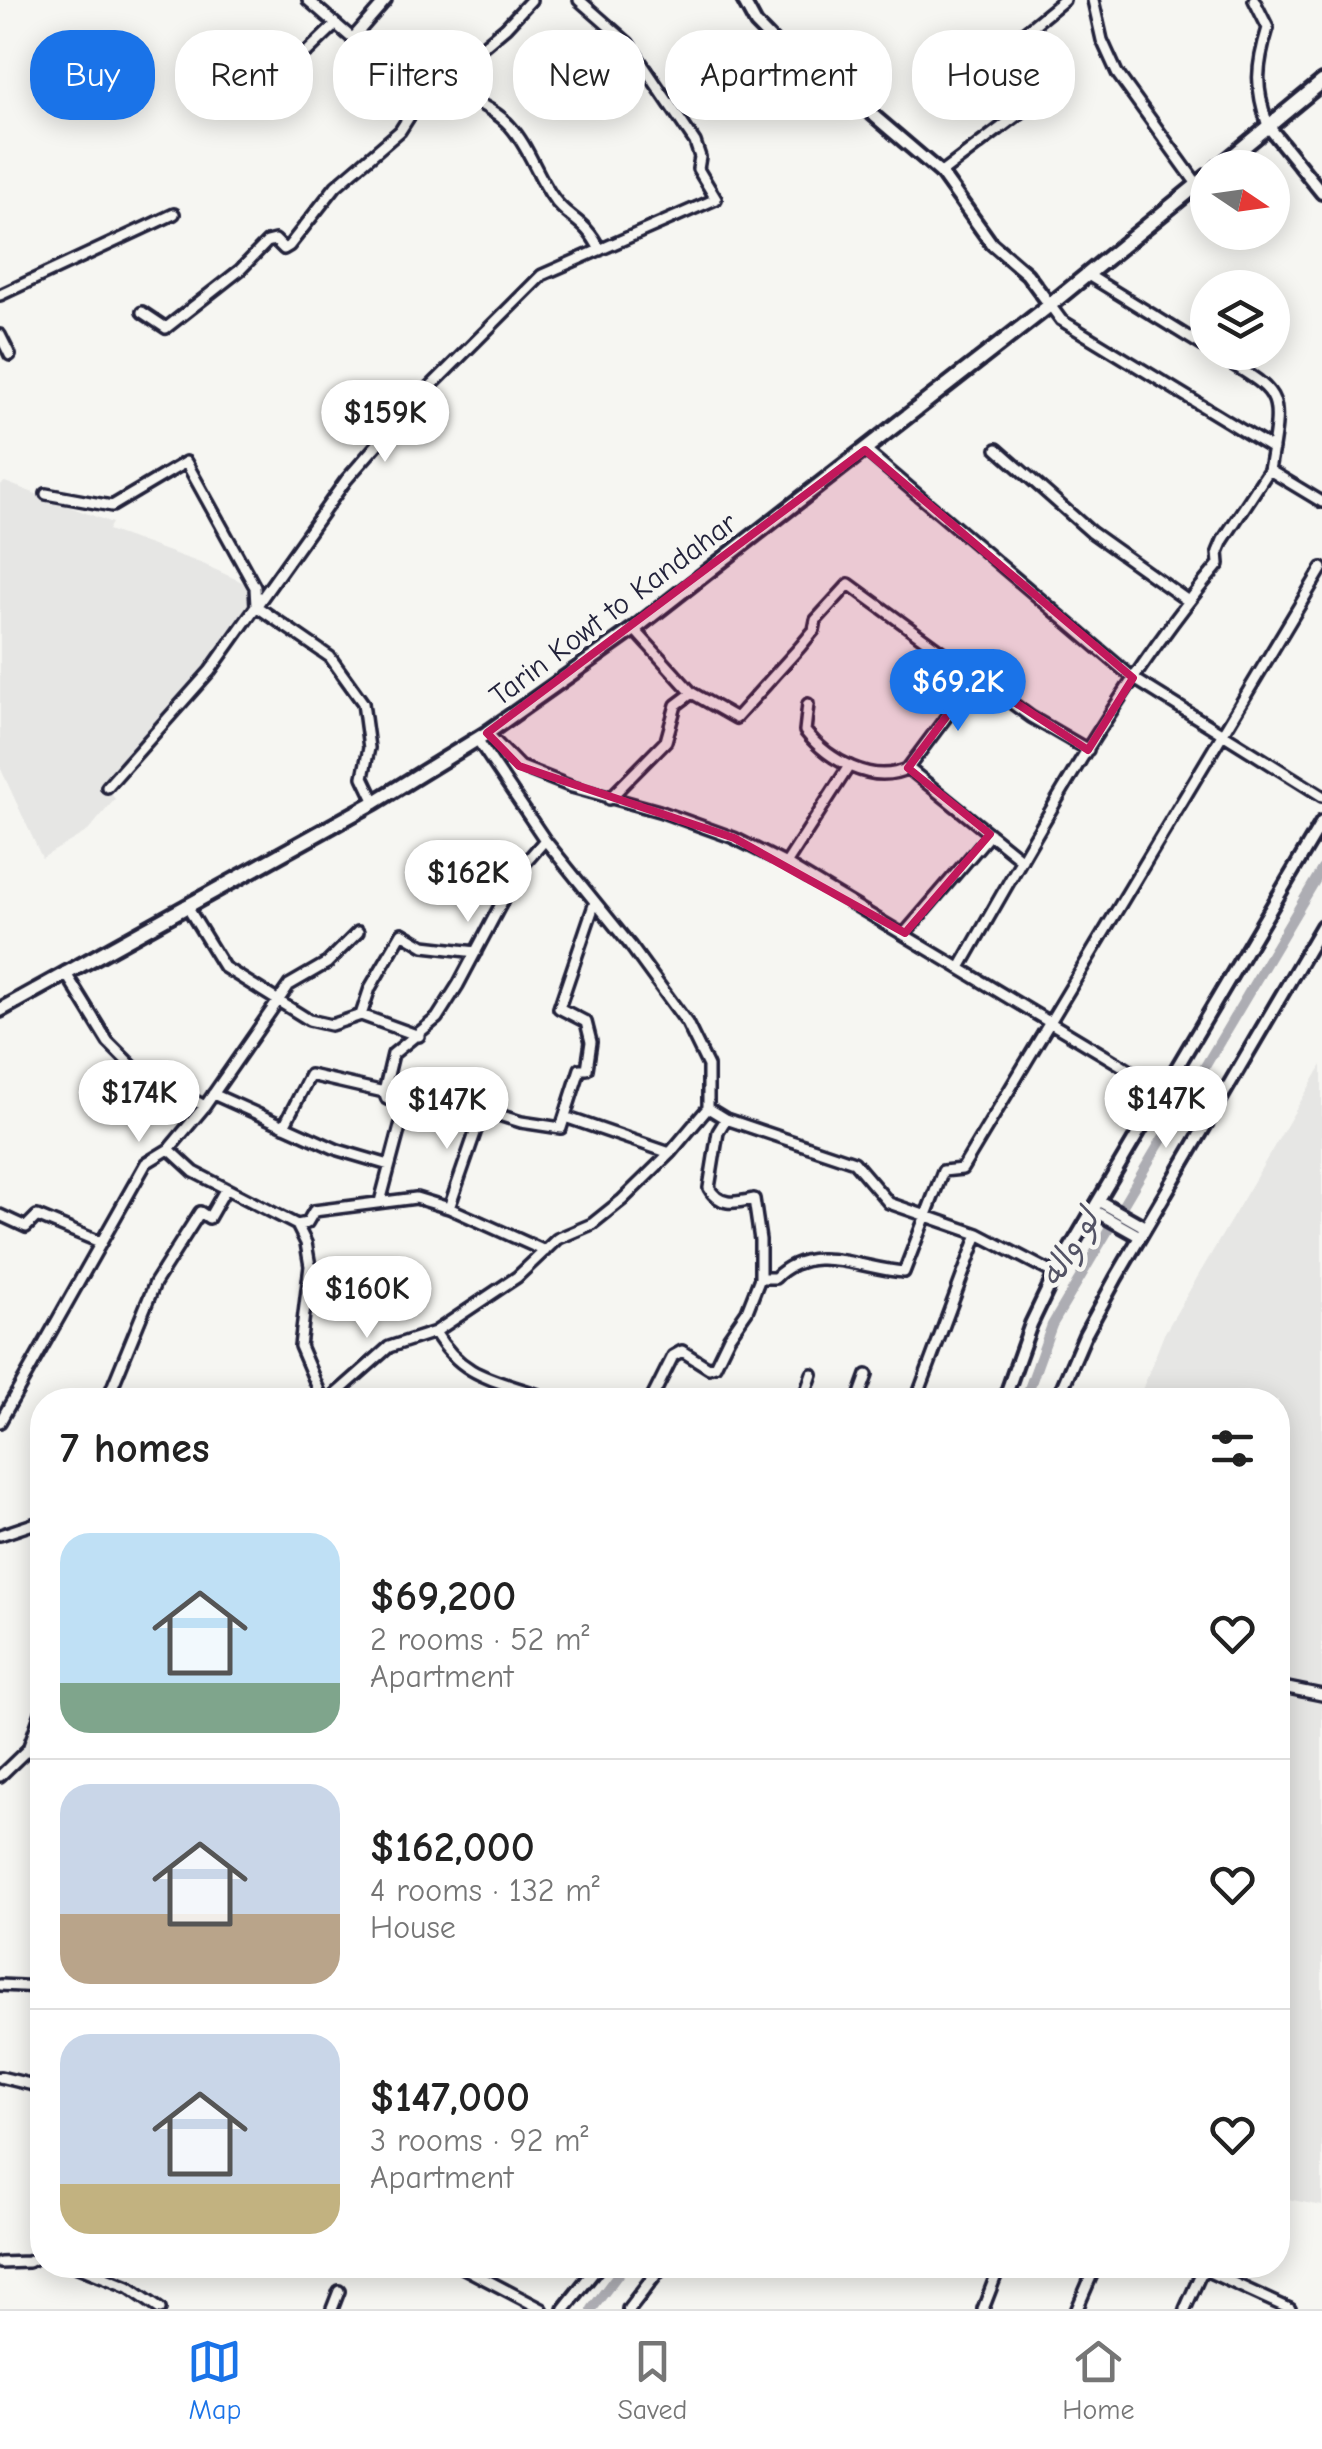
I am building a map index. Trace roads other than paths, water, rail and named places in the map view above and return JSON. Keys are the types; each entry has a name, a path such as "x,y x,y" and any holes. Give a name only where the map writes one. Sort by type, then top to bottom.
{"main road":[{"path":"1239,150 1322,82"},
{"name":"Tarin Kowt to Kandahar","path":"0,1010 374,802 482,736 634,629 1088,275 1190,190"}],"street":[{"path":"308,0 341,30"},
{"path":"360,30 386,0"},
{"path":"493,36 531,0"},
{"path":"107,786 210,671 346,480 410,408 542,275 716,199 698,170 700,157 695,142 628,44 579,0"},
{"path":"743,0 756,24 796,65 859,103 942,173 991,243 1028,274 1061,320 1272,449"},
{"path":"1027,30 1064,0"},
{"path":"1093,0 1102,40 1117,73 1190,165"},
{"path":"1254,0 1268,28 1256,87 1268,126 1322,193"},
{"path":"313,46 335,25"},
{"path":"493,112 508,123 552,198 584,224 600,250"},
{"path":"142,312 166,328 240,270 266,242 276,240 284,249 289,246 336,186 400,132 407,120"},
{"path":"942,173 1011,120"},
{"path":"0,296 174,214"},
{"path":"1088,275 1190,339"},
{"path":"0,335 10,355"},
{"path":"961,966 1133,678 1219,564 1223,540 1269,470 1276,398 1268,387 1241,370"},
{"path":"997,449 1091,532 1188,601"},
{"path":"866,450 1133,678 1322,796"},
{"path":"46,494 112,506 186,462 256,587 256,606"},
{"path":"1269,470 1322,502"},
{"path":"760,1278 775,1278 788,1266 817,1258 846,1259 879,1270 904,1272 943,1171 962,1169 1322,568"},
{"path":"634,629 692,693 736,718 800,647 814,630 816,620 849,584 1030,717 1088,750"},
{"path":"256,606 330,657 363,703 369,748 363,777 374,802"},
{"path":"808,704 805,731 849,766 894,776 908,768 976,677"},
{"path":"610,799 666,740 676,705 692,693"},
{"path":"482,736 519,766 734,838 786,864 1164,1091"},
{"path":"340,1388 389,1347 435,1332 517,1277 557,1239 592,1224 670,1152 708,1108 708,1066 688,1024 545,840 482,736"},
{"path":"786,864 849,766"},
{"path":"908,768 1022,860"},
{"path":"1008,1388 1055,1274 1322,822"},
{"path":"905,934 990,834"},
{"path":"380,1202 406,1104 387,1099 384,1092 393,1054 437,1018 519,870 545,840"},
{"path":"449,1208 483,1110 521,1122 561,1128 580,1070 587,1069 591,1042 586,1022 559,1008 595,902"},
{"path":"186,905 224,967 308,1020 330,1025 361,1015 419,1036"},
{"path":"1062,1388 1085,1334 1142,1232 1322,926"},
{"path":"0,1422 146,1163 169,1149 205,1106 289,985 327,963 358,932"},
{"path":"361,1015 370,988 402,933 424,946 476,952"},
{"path":"65,972 108,1042 137,1071 205,1106"},
{"path":"284,1126 310,1075 384,1092"},
{"path":"213,1094 338,1150 390,1165"},
{"path":"708,1108 726,1119 854,1162 889,1203 978,1234 1055,1274"},
{"path":"564,1117 670,1152"},
{"path":"657,1388 673,1356 682,1351 710,1368 715,1366 729,1336 748,1312 760,1278 754,1200 730,1204 715,1199 708,1188 718,1132 726,1119"},
{"path":"169,1149 194,1172 225,1190 302,1224"},
{"path":"112,1388 155,1283 200,1212 209,1218 225,1190"},
{"path":"302,1224 314,1211 416,1198 449,1208 545,1251"},
{"path":"1096,1205 1142,1232"},
{"path":"0,1215 26,1227 37,1216 100,1242"},
{"path":"302,1224 310,1266 300,1346 320,1388"},
{"path":"920,1388 978,1234"},
{"path":"435,1332 450,1356 466,1369 519,1388"},
{"path":"807,1388 812,1374"},
{"path":"862,1388 867,1375"},
{"path":"0,1535 30,1525"},
{"path":"1290,1688 1322,1695"},
{"path":"0,1776 30,1743"},
{"path":"0,1985 30,1987"},
{"path":"0,2077 30,2084"},
{"path":"0,2264 30,2261"},
{"path":"106,2278 128,2287 160,2309"},
{"path":"483,2278 542,2309"},
{"path":"564,2309 585,2278"},
{"path":"629,2309 653,2278"},
{"path":"983,2309 995,2278"},
{"path":"1077,2309 1090,2278"},
{"path":"1186,2309 1196,2278"},
{"path":"1223,2278 1290,2309"},
{"path":"332,2309 338,2291"}],"waterway":[{"name":"لو واله","path":"1029,1388 1052,1325 1322,869"},
{"name":"لو واله","path":"592,2309 615,2278"}]}
